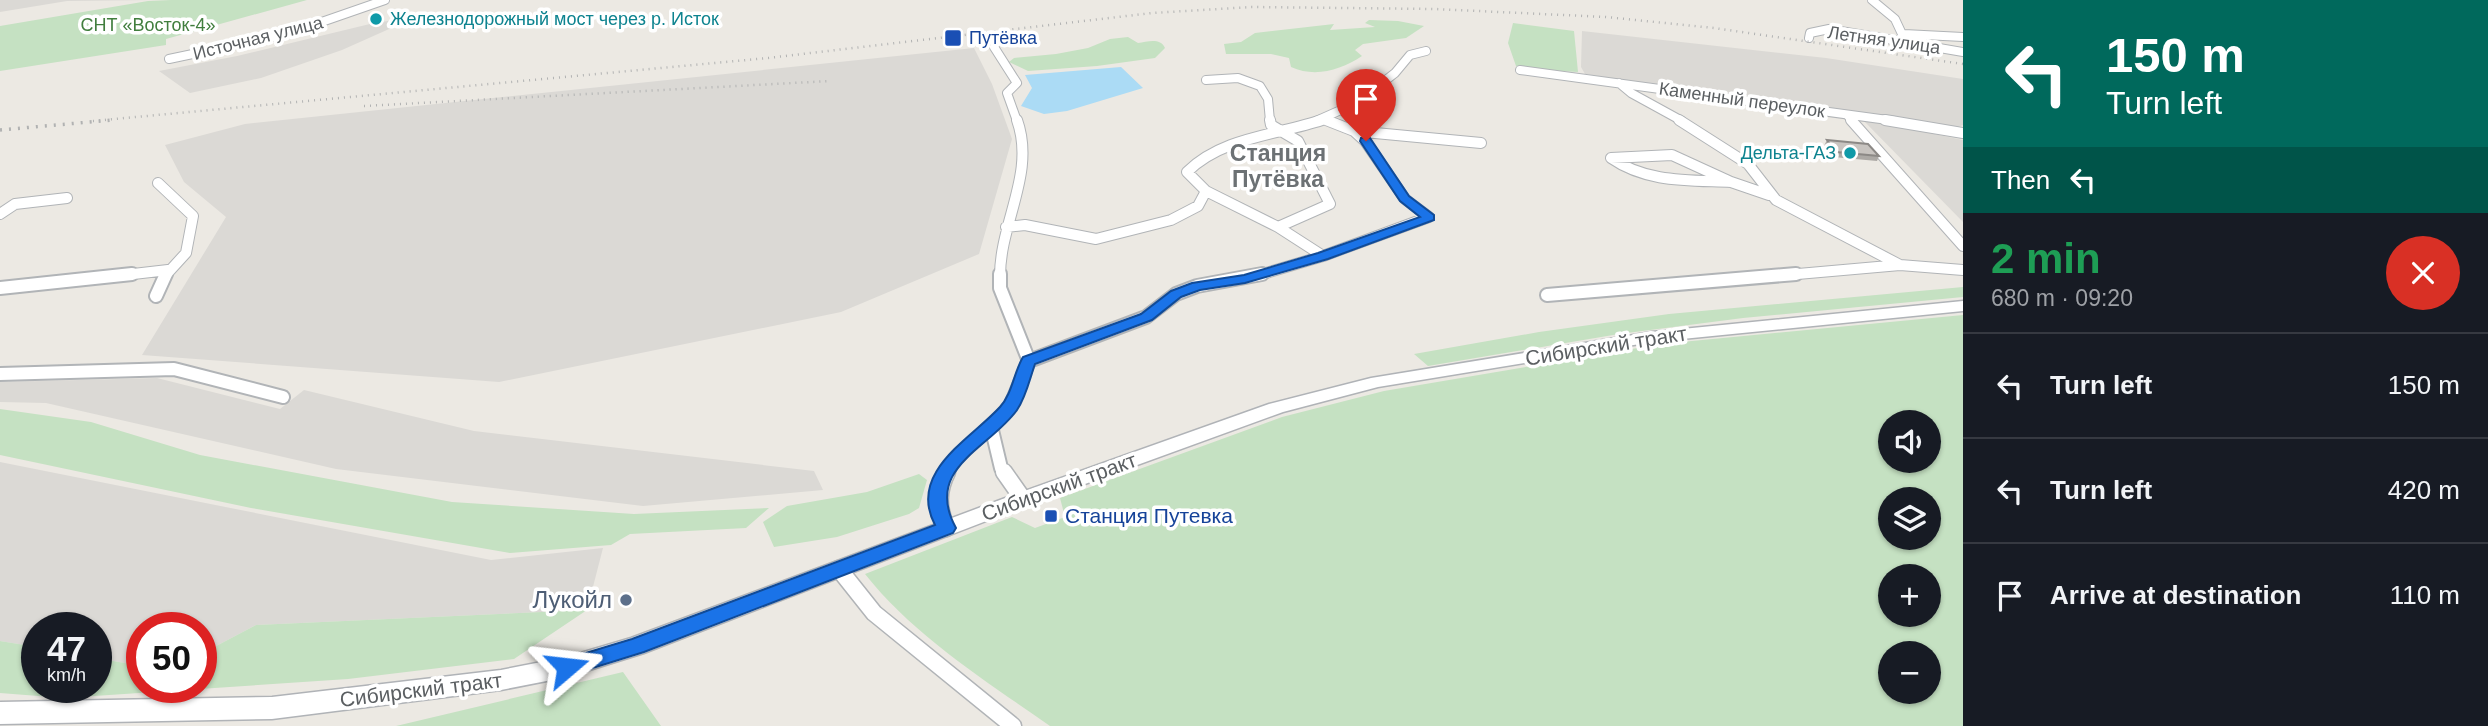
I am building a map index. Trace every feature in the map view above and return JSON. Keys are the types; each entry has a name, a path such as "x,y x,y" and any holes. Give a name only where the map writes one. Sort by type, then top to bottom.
{"main road":[{"name":"Сибирский тракт","path":"0,713 272,708 501,680 567,667 636,646 1023,499 1276,408 1377,382 1652,337 1963,306"}],"street":[{"name":"Источная улица","path":"169,59 287,34 384,0"},
{"path":"1872,0 1895,19 1902,37 1963,37"},
{"name":"Летняя улица","path":"1809,38 1810,33 1829,29 1902,37 1963,52"},
{"path":"946,528 939,514 938,491 953,458 1010,407 1028,361 1000,288 1000,252 1021,183 1023,137 1007,93 1017,83 994,47"},
{"path":"1323,256 1278,227 1206,191 1187,172 1192,164 1238,144 1325,119 1370,97 1373,90 1395,73 1410,55 1426,51"},
{"name":"Каменный переулок","path":"1520,71 1618,82 1963,133"},
{"path":"1206,80 1242,78 1255,83 1265,92 1271,125 1298,141 1330,204 1278,227"},
{"path":"1618,82 1631,93 1693,128 1748,164 1756,171 1769,195"},
{"path":"1847,115 1963,246"},
{"path":"1325,119 1354,131 1481,143"},
{"path":"1028,361 1146,317 1176,294 1197,286 1245,279 1323,256 1429,218 1405,199 1366,141 1354,131"},
{"path":"1731,182 1645,175 1627,170 1611,158 1672,155 1731,182 1769,195 1900,265"},
{"path":"156,296 168,270 186,253 193,216 158,183"},
{"path":"1006,227 1025,225 1096,239 1171,220 1198,206 1206,191"},
{"path":"0,215 15,204 67,198"},
{"path":"1548,295 1900,265 1963,270"},
{"path":"0,288 168,270"},
{"path":"0,374 174,369 284,397"},
{"path":"991,426 1001,468 1023,499"},
{"path":"839,569 874,613 1013,726"}],"shaded area":[{"path":"0,0 152,0 67,1 0,12"},
{"path":"416,17 342,50 261,78 190,93 159,71 237,56 374,23"},
{"path":"1582,31 1826,58 1963,79 1963,125 1953,129 1825,107 1827,111 1585,74 1581,67"},
{"path":"974,48 992,84 1012,139 979,254 841,312 499,382 142,355 226,217 184,182 165,145 245,124"},
{"path":"1863,120 1919,127 1934,134 1963,140 1963,222"},
{"path":"157,378 280,409 304,390 474,431 814,471 823,490 643,506 336,469 46,403 0,402 0,382"},
{"path":"0,462 491,560 603,548 587,610 256,625 217,646 217,612 126,612 126,663 112,661 112,612 21,612 21,644 0,641"}],"green space":[{"name":"СНТ «Восток-4»","path":"307,0 166,39 166,45 0,71 0,26 148,1"},
{"path":"1369,20 1398,21 1424,26 1406,38 1363,44 1355,50 1362,56 1328,71 1300,70 1291,67 1289,58 1271,54 1226,54 1224,44 1241,42 1255,33 1334,24 1330,30 1375,27 1365,23"},
{"path":"1513,23 1574,31 1578,72 1516,66 1508,43"},
{"path":"1128,37 1138,43 1157,41 1165,48 1155,58 1097,66 1028,71 1009,62 1014,58 1056,54 1088,48 1110,39"},
{"path":"1963,287 1963,297 1743,318 1619,334 1428,366 1414,354 1539,332 1669,314"},
{"path":"1963,315 1963,726 1050,726 928,637 884,596 865,574 1012,517 1035,528 1065,517 1060,498 1282,417 1384,391 1661,344"},
{"path":"0,409 91,422 200,455 452,502 634,514 769,508 746,528 630,534 611,545 510,553 251,508 0,455"},
{"path":"919,474 927,480 919,508 909,514 837,537 774,547 763,522 787,506 867,492"},
{"path":"587,610 514,659 348,679 217,688 217,646 256,625"},
{"path":"0,641 21,644 21,695 0,693"},
{"path":"112,661 126,663 126,694 112,695"},
{"path":"623,672 661,726 396,726"}],"water":[{"path":"1121,67 1143,88 1067,111 1044,114 1021,106 1032,88 1025,75"}],"building":[{"path":"1827,140 1868,144 1879,156 1836,152"}],"railway":[{"path":"93,121 768,58 1152,13 1252,7 1435,9 1606,17 1714,28 1963,64"},
{"path":"364,106 830,81"},
{"path":"0,130 112,120"}],"place":[{"name":"Железнодорожный мост через р. Исток","path":"376,19"},
{"name":"Путёвка","path":"953,38"},
{"name":"Дельта-ГАЗ","path":"1850,153"},
{"name":"Станция Путевка","path":"1051,516"},
{"name":"Лукойл","path":"626,600"}],"district":[{"name":"Станция Путёвка","path":"1278,166"}],"route":[{"path":"567,667 636,646 946,528 939,514 938,491 953,458 1010,407 1028,361 1146,317 1176,294 1197,286 1245,279 1323,256 1429,218 1405,199 1366,141"}]}
